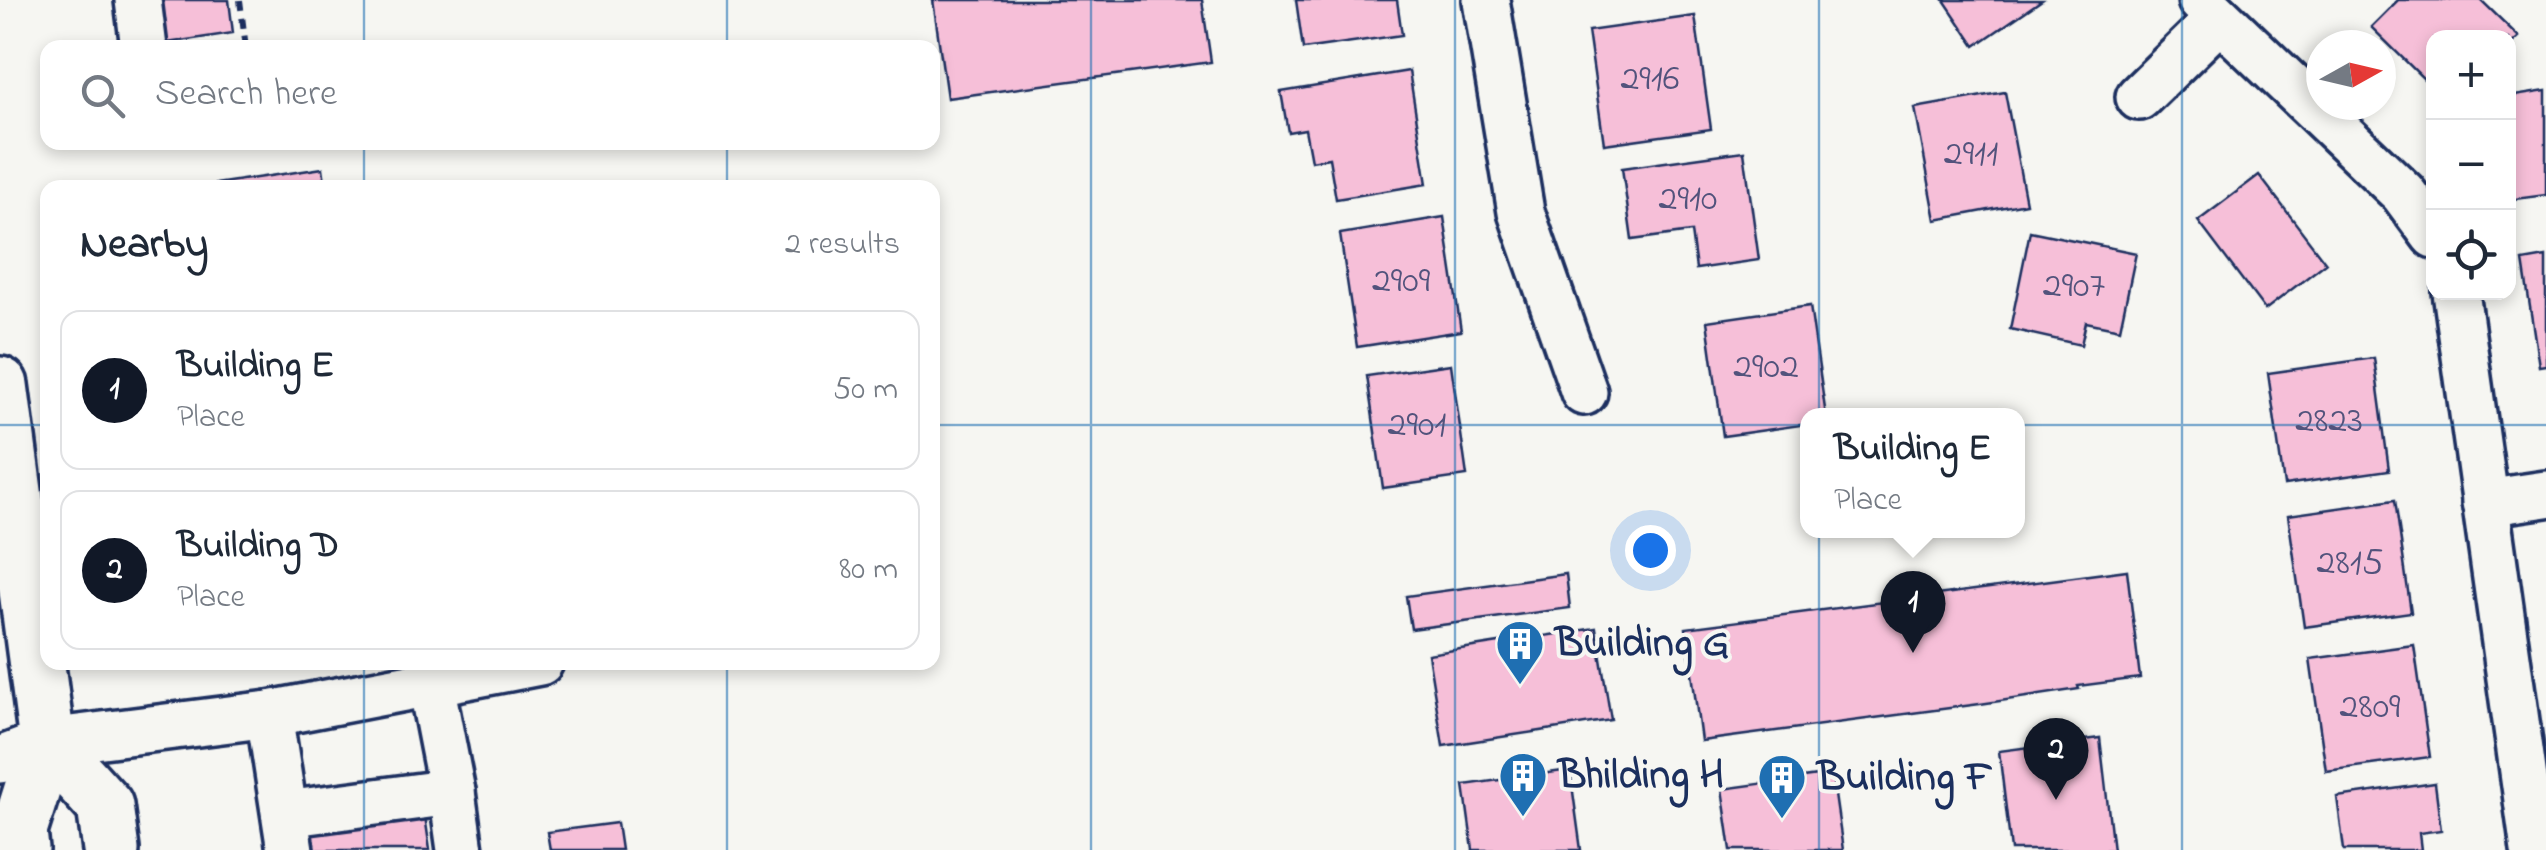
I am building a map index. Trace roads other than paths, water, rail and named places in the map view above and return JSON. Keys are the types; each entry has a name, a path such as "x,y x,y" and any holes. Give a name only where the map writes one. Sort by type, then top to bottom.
{"main road":[{"path":"0,385 21,850"},
{"path":"16,745 105,806 111,850"}],"street":[{"path":"138,0 143,40"},
{"path":"1486,0 1521,212 1584,392"},
{"path":"2139,97 2210,9 2403,192 2426,224"},
{"path":"2457,300 2534,850"},
{"path":"2485,503 2546,494"},
{"path":"16,745 269,714 500,670"},
{"path":"431,684 460,850"},
{"path":"269,714 287,832 452,792"}],"place":[{"name":"Building E","path":"1913,653"},
{"name":"Building G","path":"1520,686"},
{"name":"Building D","path":"2056,800"},
{"name":"Bhilding H","path":"1523,818"},
{"name":"Building F","path":"1782,820"}]}
